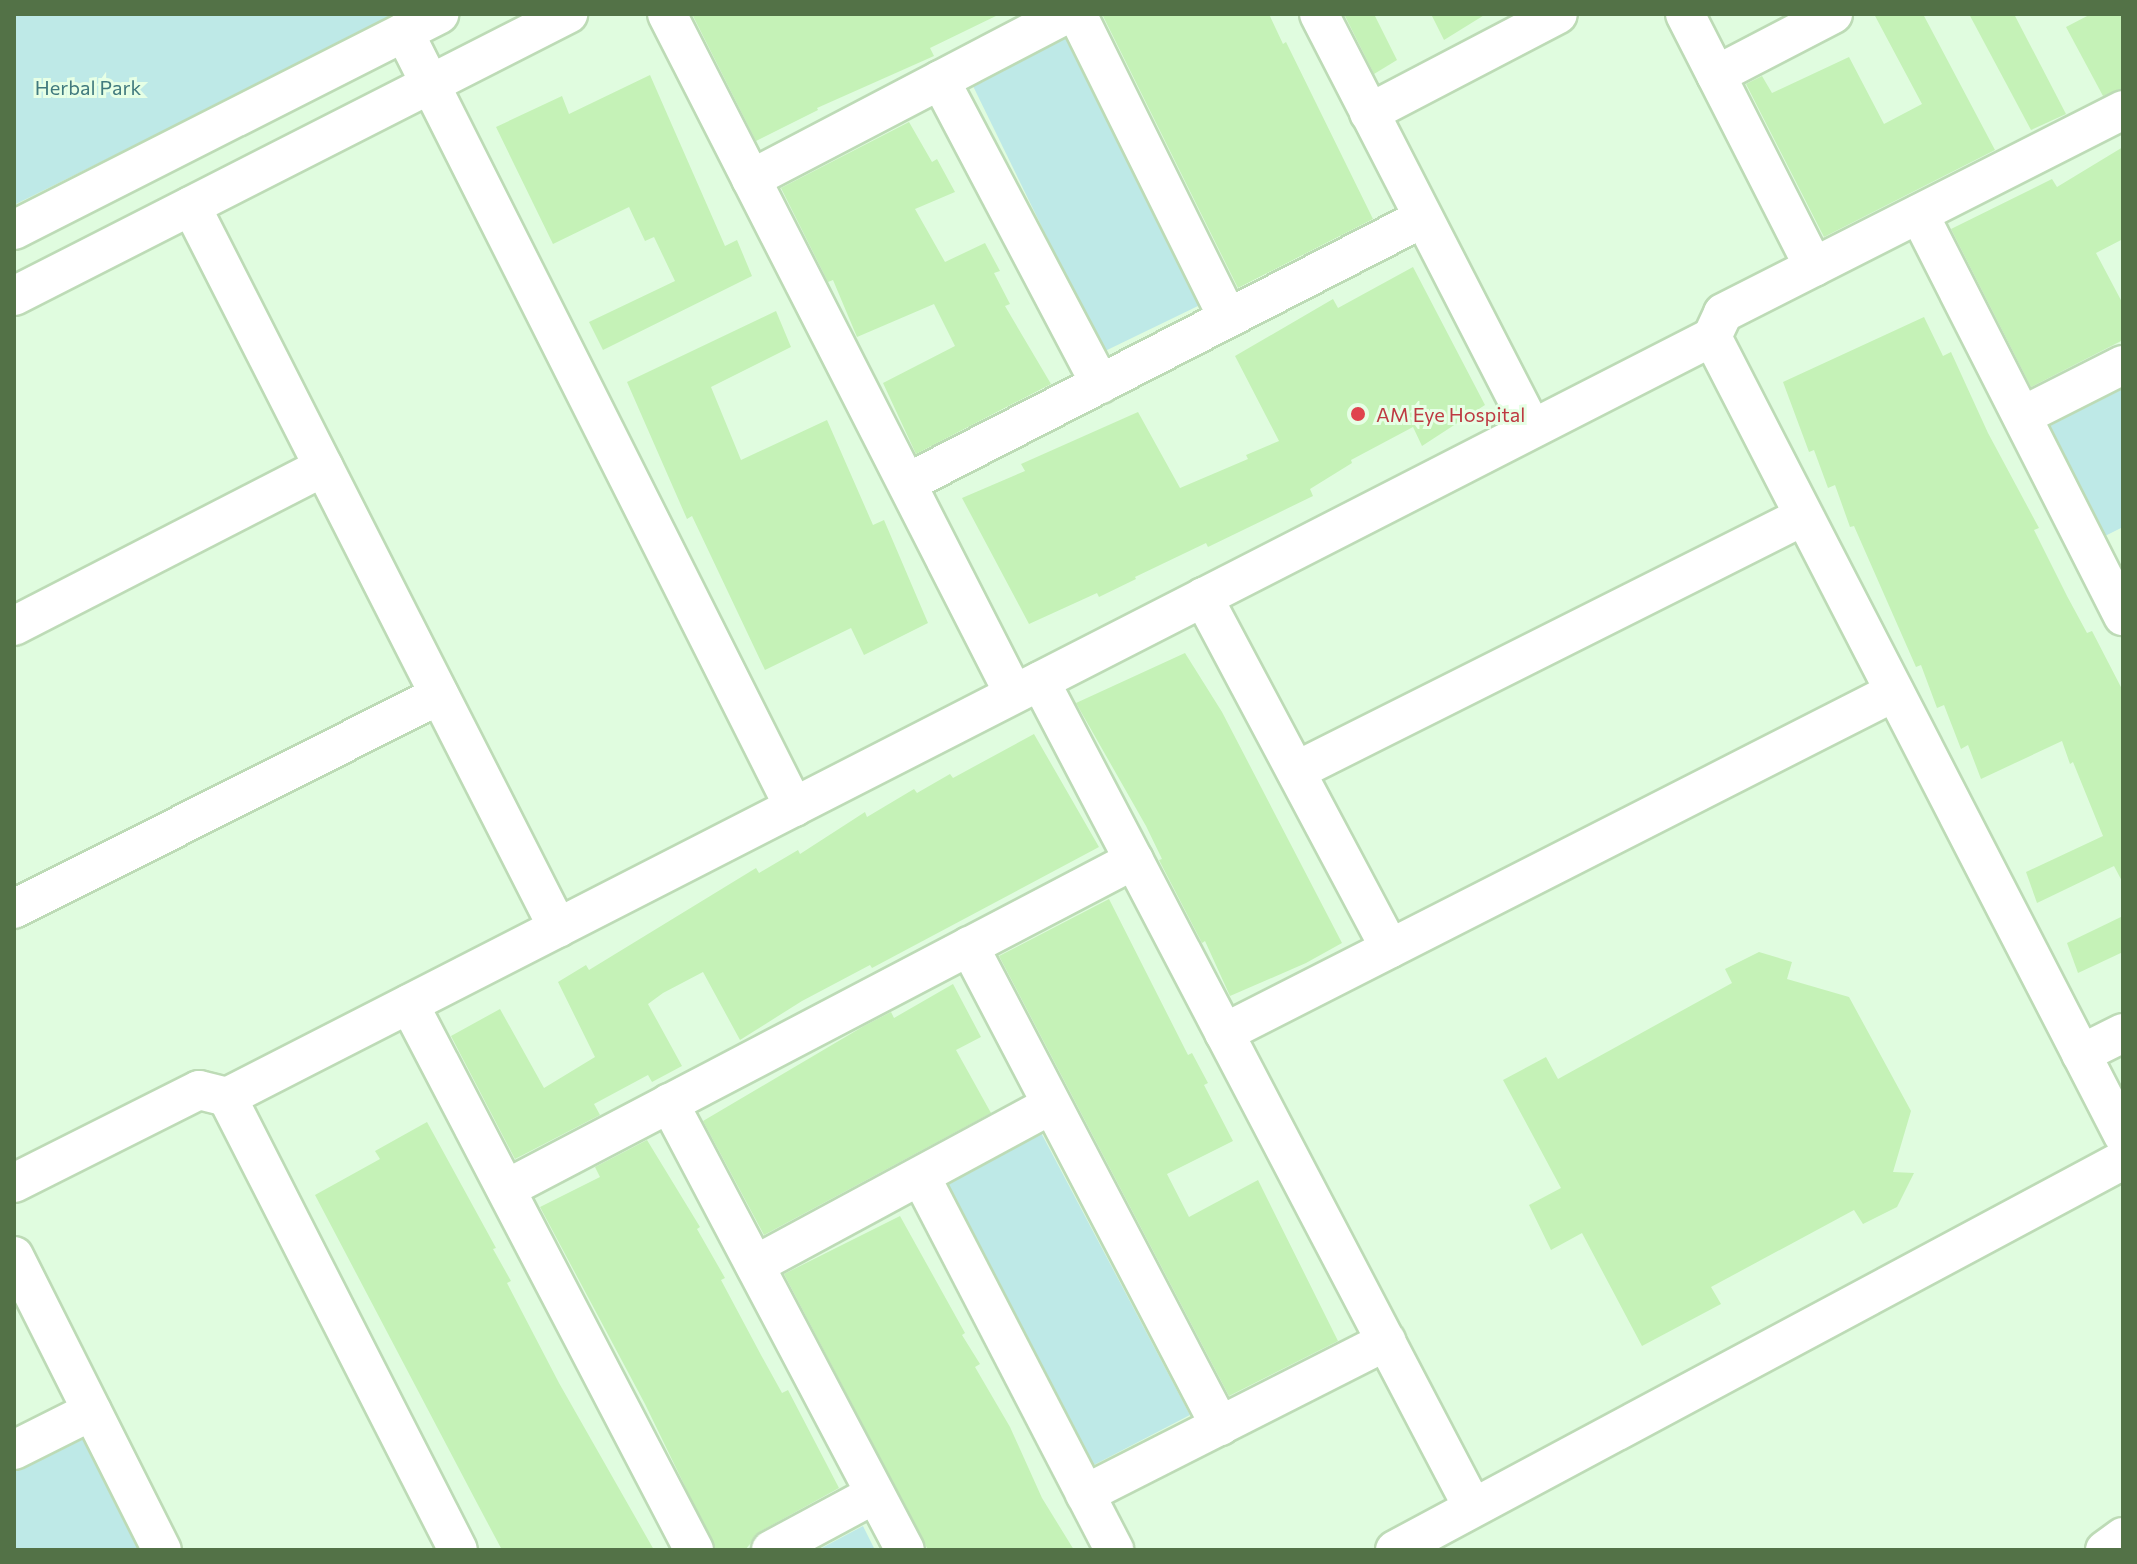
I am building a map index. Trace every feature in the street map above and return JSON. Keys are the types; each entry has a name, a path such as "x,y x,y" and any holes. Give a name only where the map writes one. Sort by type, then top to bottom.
{"street":[{"path":"14,230 439,14"},
{"path":"14,296 568,14"},
{"path":"667,14 907,483 1027,688 1134,860 1473,1508"},
{"path":"751,179 1067,14"},
{"path":"1077,14 1228,318"},
{"path":"1319,14 1532,429"},
{"path":"1369,113 1558,14"},
{"path":"1685,14 1814,267"},
{"path":"1716,75 1833,14"},
{"path":"404,32 794,807"},
{"path":"940,80 1100,384"},
{"path":"14,1183 199,1090 227,1097 1712,337 1723,313 2123,110"},
{"path":"191,206 558,928"},
{"path":"1919,214 2022,416 2110,559 2123,616"},
{"path":"907,483 1423,218"},
{"path":"1712,337 2123,1135"},
{"path":"2022,416 2123,365"},
{"path":"14,626 323,467"},
{"path":"1296,771 1804,516"},
{"path":"1203,597 1390,948"},
{"path":"1224,1033 1894,692"},
{"path":"14,909 439,695"},
{"path":"506,1189 1134,860"},
{"path":"969,946 1220,1426"},
{"path":"409,1004 694,1550"},
{"path":"2081,1054 2123,1033"},
{"path":"227,1097 458,1550"},
{"path":"669,1103 905,1550"},
{"path":"755,1265 1051,1105"},
{"path":"1395,1550 2123,1160"},
{"path":"921,1177 1114,1550"},
{"path":"14,1256 162,1550"},
{"path":"1085,1494 1386,1341"},
{"path":"14,1450 92,1411"},
{"path":"771,1550 875,1494"},
{"path":"2105,1550 2123,1537"}],"green space":[{"name":"Herbal Park","path":"14,14 400,14 14,205"},
{"path":"1068,37 1200,305 1103,352 972,84"},
{"path":"2123,377 2123,527 2101,538 2041,419"},
{"path":"1038,1127 1190,1415 1090,1467 938,1181"},
{"path":"86,1430 146,1550 14,1550 14,1467"},
{"path":"863,1526 875,1550 818,1550"}],"building":[{"path":"692,14 1000,14 930,48 934,56 817,108 756,141"},
{"path":"1102,14 1269,14 1283,44 1286,42 1373,219 1238,288"},
{"path":"1344,14 1374,14 1397,60 1374,74"},
{"path":"1431,14 1486,14 1444,40"},
{"path":"1874,14 1923,14 1995,150 1824,237 1746,84 1762,76 1772,93 1849,57 1884,124 1922,104"},
{"path":"1969,14 2014,14 2066,114 2031,130"},
{"path":"2091,14 2123,14 2123,88 2103,96 2066,27"},
{"path":"650,75 725,246 737,240 752,276 603,350 589,322 675,281 654,237 645,241 629,207 553,244 496,127 562,96 569,114"},
{"path":"909,122 932,162 937,159 955,192 915,209 945,262 985,243 1000,271 994,273 1010,304 1005,306 1051,384 916,454 883,383 955,346 934,304 857,337 833,280 828,282 781,188"},
{"path":"2123,147 2123,239 2096,253 2123,304 2123,340 2031,387 1951,229 2052,179 2057,187"},
{"path":"1413,267 1485,405 1422,446 1413,427 1351,460 1352,463 1310,489 1313,496 1208,547 1206,543 1099,597 1097,593 1029,624 962,498 1025,471 1021,464 1138,412 1180,488 1248,459 1246,455 1279,441 1235,356 1333,299 1338,308"},
{"path":"776,311 791,347 711,387 741,460 827,420 873,525 884,520 928,623 864,655 851,628 765,670 692,516 687,519 627,382"},
{"path":"1924,317 1943,356 1951,352 1988,433 2039,528 2034,530 2067,596 2087,633 2092,631 2123,691 2123,883 2114,866 2037,903 2026,872 2103,836 2073,762 2070,764 2062,741 1981,779 1968,745 1961,749 1944,705 1937,708 1921,665 1916,667 1854,526 1850,527 1835,485 1828,488 1814,450 1809,452 1783,382"},
{"path":"1185,653 1222,712 1342,943 1306,963 1230,996 1205,941 1202,943 1159,860 1162,859 1146,826 1076,703"},
{"path":"1034,734 1099,847 872,968 870,965 802,1001 740,1040 703,972 663,993 648,1004 682,1066 652,1082 648,1075 594,1104 600,1115 515,1159 451,1036 500,1009 544,1088 595,1057 558,982 586,965 589,970 756,868 759,873 798,850 800,854 865,812 867,817 914,789 917,793 950,774 953,778"},
{"path":"1109,899 1188,1055 1192,1053 1208,1083 1204,1085 1233,1141 1167,1174 1189,1217 1258,1180 1338,1341 1229,1396 999,956"},
{"path":"2123,916 2123,952 2078,973 2067,943"},
{"path":"1759,952 1792,962 1787,979 1849,997 1911,1111 1893,1172 1914,1173 1897,1207 1863,1224 1854,1210 1711,1287 1721,1304 1642,1346 1582,1233 1551,1250 1529,1205 1561,1188 1503,1080 1546,1057 1558,1079 1732,983 1725,969"},
{"path":"953,984 981,1037 956,1050 991,1113 764,1235 703,1121 864,1026 891,1012 894,1018"},
{"path":"427,1122 496,1248 493,1249 511,1281 507,1283 559,1383 654,1550 502,1550 477,1503 315,1195 380,1159 375,1151"},
{"path":"647,1140 700,1227 697,1229 725,1278 721,1280 782,1393 788,1390 839,1488 761,1531 745,1550 716,1550 645,1404 540,1207 600,1177 595,1167"},
{"path":"900,1216 965,1333 962,1335 980,1364 975,1367 1010,1427 1042,1498 1074,1550 928,1550 784,1274"}],"place":[{"name":"AM Eye Hospital","path":"1358,414"}]}
